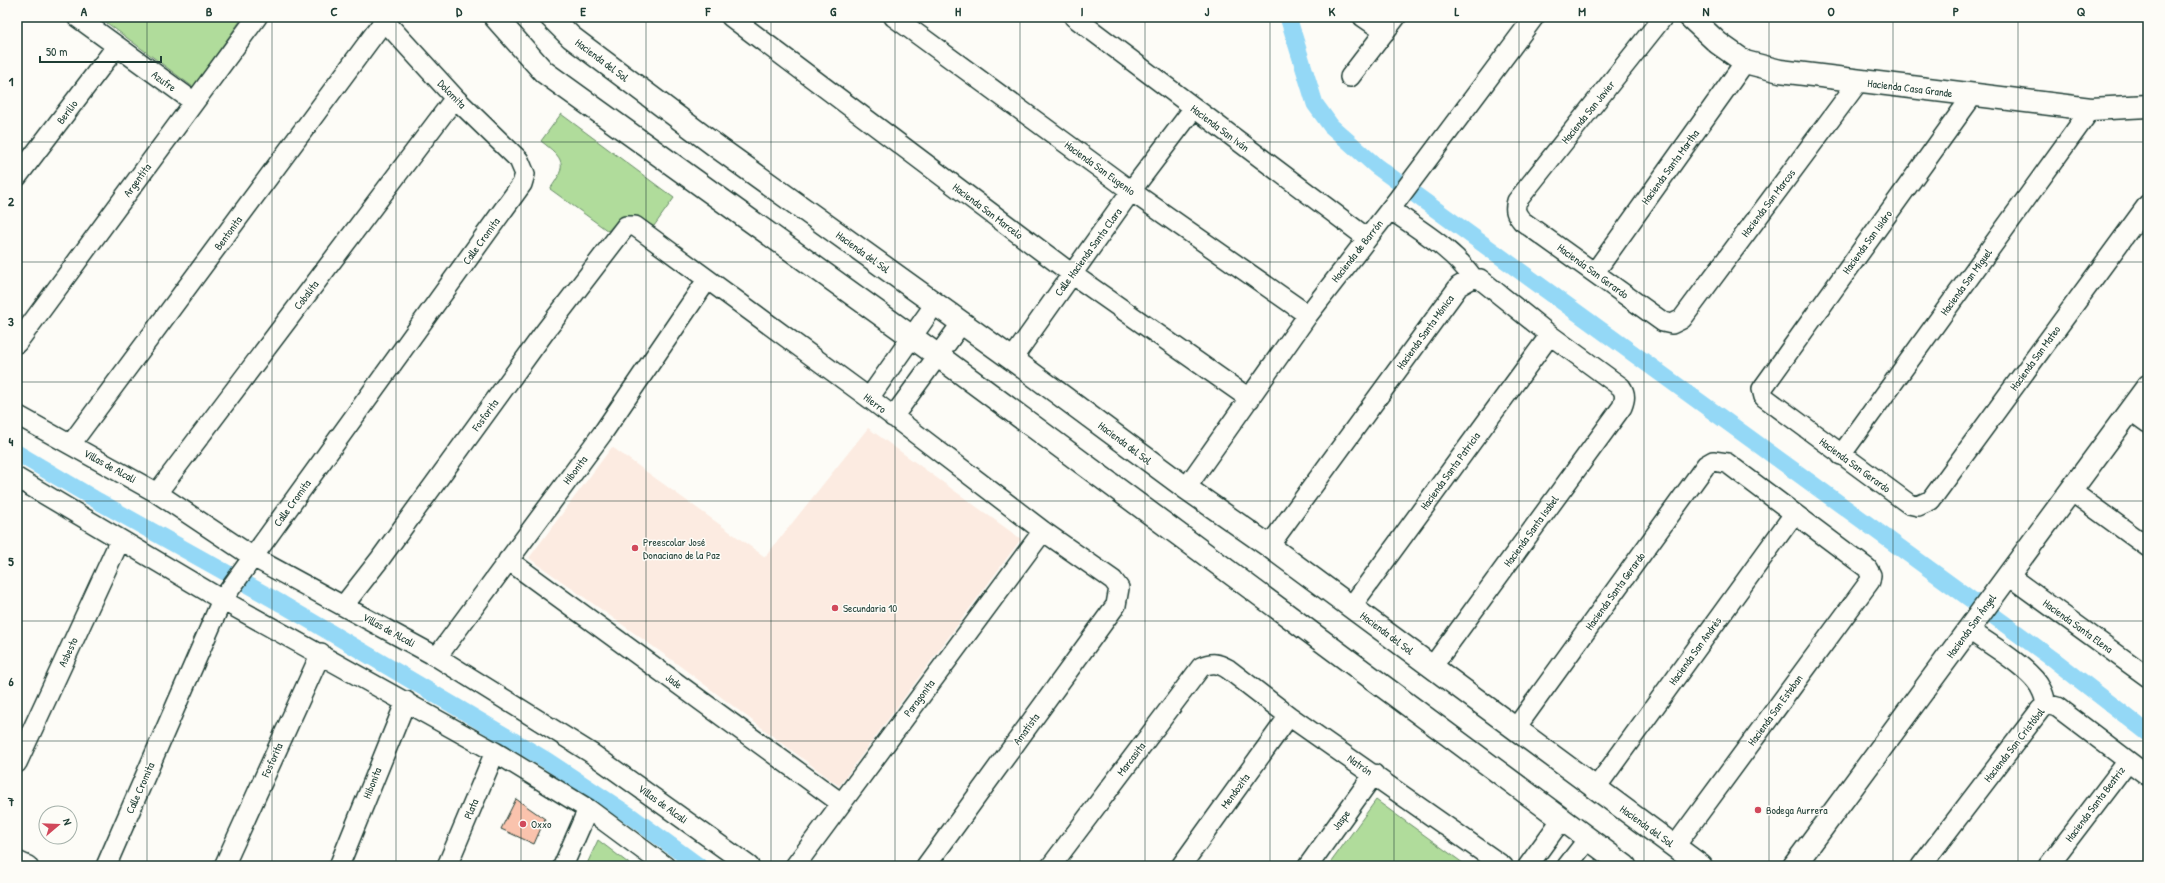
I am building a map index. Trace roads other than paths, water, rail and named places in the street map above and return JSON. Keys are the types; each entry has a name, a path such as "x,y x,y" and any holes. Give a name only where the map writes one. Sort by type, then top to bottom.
{"street":[{"name":"Azufre","path":"77,17 116,47 194,102"},
{"name":"Argentita","path":"17,344 257,17"},
{"path":"496,17 544,72 937,355 1625,866"},
{"name":"Hacienda del Sol","path":"551,17 571,37 720,149 961,324 1012,359 1186,488 1269,546 1701,866"},
{"name":"Hacienda San Marcelo","path":"731,17 1072,274 1250,399"},
{"name":"Hacienda San Eugenio","path":"894,17 1131,192 1308,314"},
{"name":"Hacienda San Iván","path":"1074,17 1367,238"},
{"path":"1363,17 1385,32"},
{"path":"1350,77 1396,17"},
{"name":"Hacienda de Barrón","path":"1186,488 1250,399 1308,314 1394,204 1534,17"},
{"name":"Hacienda San Javier","path":"1515,209 1517,201 1663,17"},
{"name":"Hacienda Casa Grande","path":"1690,17 1718,43 1745,62 1780,71 2092,109 2148,106"},
{"name":"Dolomita","path":"383,19 455,98 520,160 524,169"},
{"name":"Bentonita","path":"71,444 383,19"},
{"name":"Berilio","path":"17,177 116,47"},
{"name":"Hacienda Santa Martha","path":"1595,272 1745,62"},
{"name":"Hacienda San Marcos","path":"1676,323 1682,319 1859,81"},
{"name":"Hacienda San Isidro","path":"1762,389 1973,95"},
{"name":"Cobalita","path":"157,493 455,98"},
{"name":"Calle Hacienda Santa Clara","path":"1012,359 1131,192 1194,108"},
{"name":"Hacienda San Miguel","path":"1841,455 2092,109"},
{"name":"Calle Cromita","path":"106,866 225,596 522,184 524,169"},
{"path":"1394,204 1464,264 1473,278 1480,279 1550,335"},
{"name":"Hacienda San Mateo","path":"1918,506 1931,500 2148,204"},
{"name":"Hacienda San Gerardo","path":"1515,209 1517,215 1522,221 1663,322 1676,323"},
{"name":"Hierro","path":"626,226 636,226 707,280 869,398 1043,531 1113,580 1119,588"},
{"name":"Fosforita","path":"344,604 380,559 544,333 626,226"},
{"name":"Hacienda Santa Mónica","path":"1269,546 1459,286 1473,278"},
{"name":"Hibonita","path":"437,657 602,434 707,280"},
{"path":"869,398 934,304"},
{"path":"893,417 961,324"},
{"name":"Hacienda Santa Isabel","path":"1432,666 1622,407 1625,400 1621,387 1550,335"},
{"name":"Hacienda Santa Patricia","path":"1351,606 1550,335"},
{"name":"Hacienda San Ángel","path":"1794,866 2148,386"},
{"name":"Hacienda San Gerardo","path":"1762,389 1764,398 1909,504 1918,506"},
{"path":"2130,410 2148,423"},
{"name":"Villas de Alcali","path":"17,415 157,493 250,560 344,604 437,657 591,753 749,866"},
{"name":"Hacienda Santa Gerardo","path":"1515,729 1706,465 1713,461 1727,463 1794,514"},
{"path":"17,478 120,540 225,596 320,653 495,752 588,810 665,866"},
{"path":"2071,491 2148,547"},
{"name":"Hacienda San Esteban","path":"1675,846 1870,581 1871,572 1867,568 1794,514"},
{"name":"Hacienda San Andrés","path":"1595,788 1794,514"},
{"name":"Paragonita","path":"795,866 1043,531"},
{"name":"Asbesto","path":"17,763 120,540"},
{"name":"Jade","path":"508,560 841,802"},
{"name":"Hacienda Santa Elena","path":"2006,579 2148,677"},
{"name":"Amatista","path":"926,866 1116,605 1119,588"},
{"path":"1972,625 2033,678 2041,689 2046,704"},
{"name":"Fosforita","path":"224,866 320,653"},
{"name":"Marcasita","path":"1051,866 1201,667 1209,663 1218,663"},
{"name":"Natrón","path":"1218,663 1290,716 1503,866"},
{"name":"Hibonita","path":"339,866 406,701"},
{"name":"Hacienda San Cristóbal","path":"1921,866 2046,704 2057,707 2148,776"},
{"name":"Mendozita","path":"1181,866 1290,716"},
{"name":"Plata","path":"447,866 495,752"},
{"name":"Hacienda Santa Beatriz","path":"2048,866 2128,761"},
{"name":"Jaspe","path":"1308,866 1374,774"},
{"path":"563,866 588,810"},
{"path":"1528,866 1562,819"},
{"path":"1567,866 1588,838"},
{"path":"17,861 28,866"}],"waterway":[{"path":"1288,17 1315,104 1331,126 1376,166 2054,660 2148,733"},
{"path":"17,453 98,501 282,604 546,760 632,817 699,866"}],"place":[{"name":"Preescolar José Donaciano de la Paz","path":"635,548"},
{"name":"Secundaria 10","path":"835,608"},
{"name":"Bodega Aurrera","path":"1758,810"},
{"name":"Oxxo","path":"523,824"}]}
